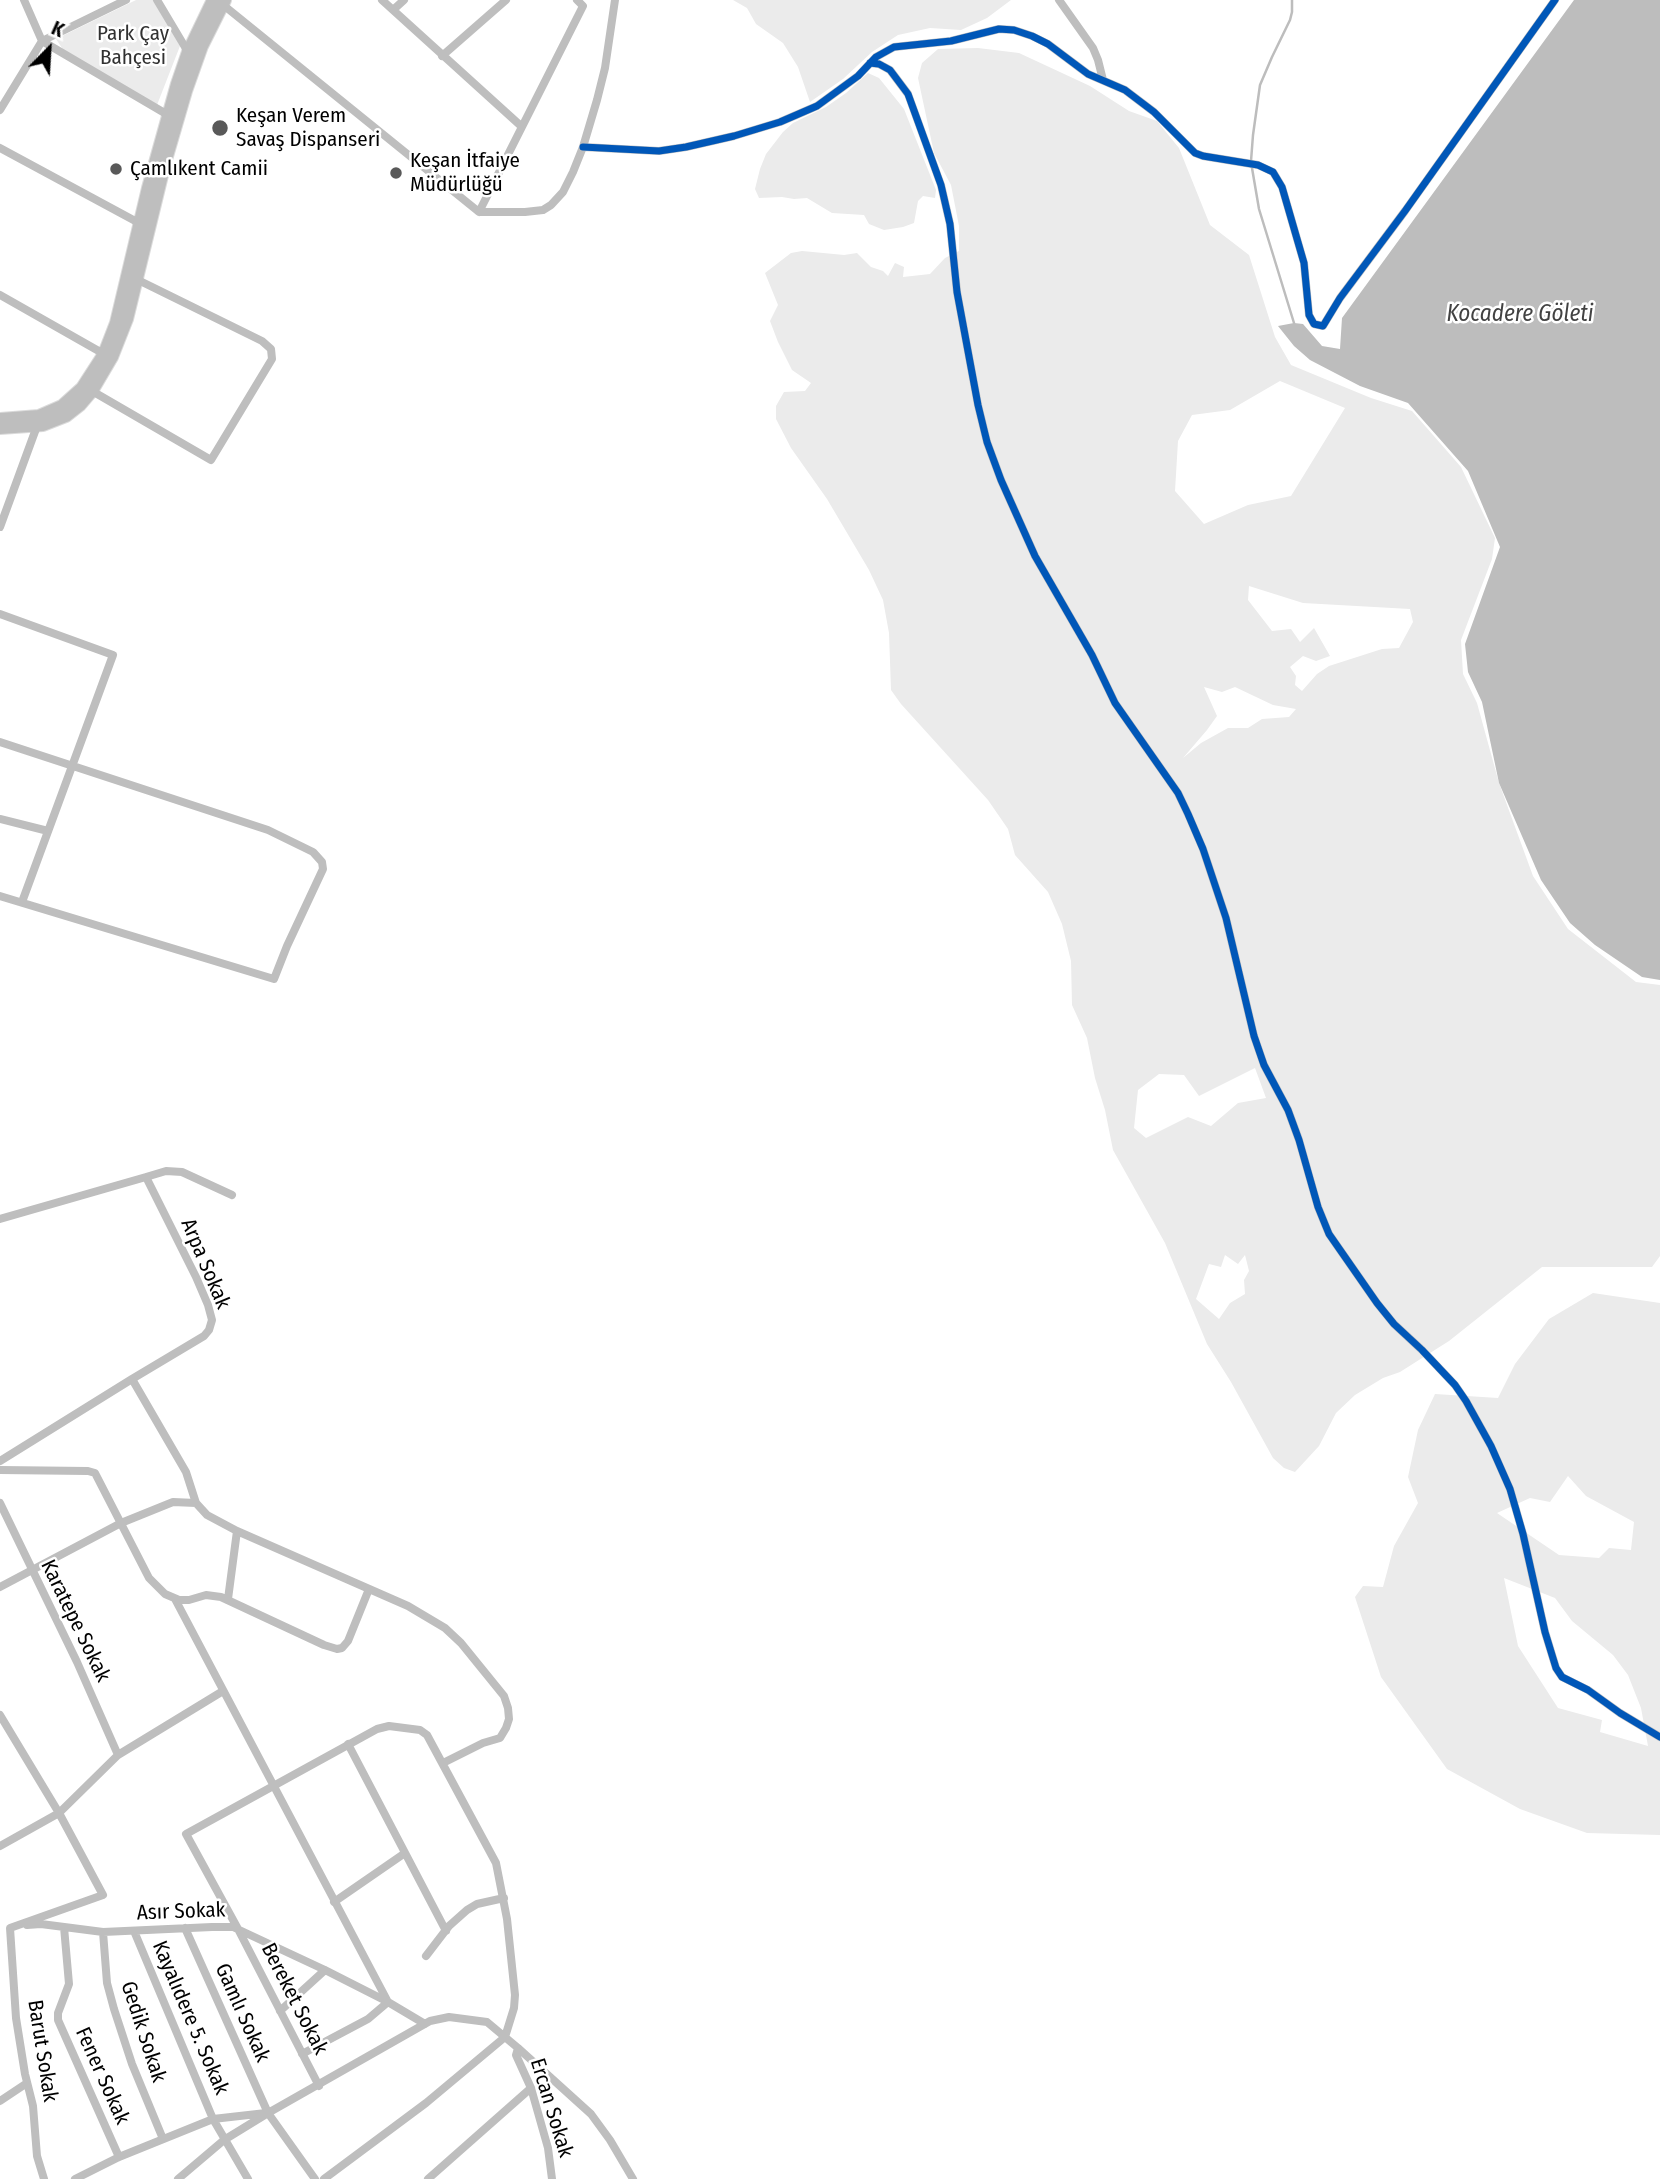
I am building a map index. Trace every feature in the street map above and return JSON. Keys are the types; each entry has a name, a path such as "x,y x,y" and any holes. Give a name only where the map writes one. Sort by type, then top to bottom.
{"main road":[{"path":"0,419 40,416 62,407 82,388 104,354 116,323 167,115 188,52 214,2"},
{"path":"0,428 50,424 66,416 92,391 121,336 186,91 214,2"}],"street":[{"path":"23,0 41,41 167,115"},
{"path":"0,110 41,41 126,0"},
{"path":"157,0 188,52"},
{"path":"382,0 521,126"},
{"path":"393,10 404,0"},
{"path":"442,56 506,0"},
{"path":"214,2 479,212 535,212 558,199 583,148 604,68 615,0"},
{"path":"1059,0 1093,48 1103,80"},
{"path":"583,148 659,151 769,126 817,106 840,91 883,52 901,45 951,41 991,30 1023,32 1040,40 1088,74 1125,90 1154,112 1190,149 1203,156 1258,165 1273,172 1280,182 1304,263 1309,315 1314,324 1324,326 1340,298 1555,0"},
{"path":"479,212 581,2"},
{"path":"870,63 890,70 908,94 941,185 950,224 957,292 978,405 987,442 1001,480 1035,556 1092,655 1115,703 1178,793 1193,825 1226,918 1254,1036 1264,1065 1288,1110 1326,1228 1343,1256 1394,1324 1455,1385 1491,1446 1510,1489 1551,1656 1562,1677 1588,1690 1660,1737"},
{"path":"1,150 139,223"},
{"path":"92,391 211,460 272,359 271,349 262,341 136,279"},
{"path":"0,295 104,354"},
{"path":"0,527 37,426"},
{"path":"0,614 113,655 22,902"},
{"path":"0,742 247,822 279,835 319,857 322,862 320,876 274,979 0,896"},
{"path":"0,818 48,831"},
{"path":"0,1219 166,1171 182,1172 232,1195"},
{"name":"Arpa Sokak","path":"132,1379 204,1336 212,1320 197,1277 146,1177"},
{"path":"0,1461 132,1379 186,1472 196,1503 207,1515 237,1531 408,1606 445,1628 467,1649 506,1702 509,1719 502,1736 443,1763"},
{"path":"0,1470 93,1472 149,1578 159,1590 176,1600 188,1601 209,1595 228,1599 337,1649 348,1642 369,1589"},
{"path":"0,1587 121,1523 173,1502 196,1503"},
{"name":"Karatepe Sokak","path":"0,1503 118,1755"},
{"path":"228,1599 237,1531"},
{"path":"176,1600 388,2002 368,2019 302,2054"},
{"path":"185,1618 184,1606 188,1601"},
{"path":"0,1846 59,1813 118,1755 223,1691"},
{"path":"0,1715 59,1813 103,1895 10,1928"},
{"path":"274,1784 383,1727 420,1730 427,1735 494,1856 504,1898 515,1995 505,2037 426,2103 324,2179"},
{"path":"348,1744 446,1931"},
{"name":"Bereket Sokak","path":"274,1784 186,1834 319,2086"},
{"path":"334,1902 405,1853"},
{"path":"426,1956 446,1931 473,1906 504,1898"},
{"name":"Asır Sokak","path":"0,1931 33,1924 103,1933 226,1926 238,1929 325,1970 425,2024"},
{"name":"Fener Sokak","path":"64,1927 69,1984 58,2019 119,2157"},
{"name":"Barut Sokak","path":"10,1928 16,2018 33,2106 37,2156 44,2179"},
{"name":"Gamlı Sokak","path":"185,1928 268,2113 315,2179"},
{"name":"Kayalıdere 5. Sokak","path":"134,1931 213,2119 248,2179"},
{"name":"Gedik Sokak","path":"103,1933 107,1983 114,2010 132,2064 163,2139"},
{"path":"280,2011 325,1970"},
{"path":"178,2179 224,2140 268,2113 436,2018 449,2017 480,2020 490,2024 518,2048 591,2114 633,2179"},
{"name":"Ercan Sokak","path":"518,2048 516,2055 531,2088 548,2148 552,2179"},
{"path":"0,2101 27,2083"},
{"path":"428,2179 531,2088"},
{"path":"75,2179 119,2157 213,2119 268,2113"}],"green space":[{"name":"Park Çay Bahçesi","path":"136,0 153,0 180,46 157,105 64,51 56,39"},
{"path":"733,0 1011,0 987,18 961,30 930,28 898,35 872,52 843,79 810,102 798,67 783,43 756,24 747,8"},
{"path":"978,48 1019,53 1090,86 1129,111 1157,121 1179,148 1210,225 1249,255 1275,337 1291,365 1371,398 1412,411 1461,467 1495,538 1492,559 1461,640 1463,674 1477,703 1499,783 1533,876 1568,929 1636,982 1660,985 1660,1256 1652,1267 1542,1267 1449,1341 1400,1372 1383,1378 1355,1395 1336,1413 1319,1446 1295,1472 1284,1468 1273,1458 1207,1344 1165,1243 1113,1150 1087,1038 1072,1005 1071,961 1062,924 1048,892 1015,855 1008,829 988,800 891,690 889,633 883,600 869,570 827,499 791,448 776,419 776,406 784,392 805,391 811,383 792,370 778,342 770,321 778,305 765,273 791,253 802,251 844,255 857,253 871,267 888,276 895,263 904,267 903,277 930,274 945,258 959,251 959,226 951,185 934,153 918,78 922,63 938,49","holes":["1280,381 1345,408 1291,496 1248,505 1204,524 1175,491 1178,441 1192,415 1230,410","1249,586 1303,603 1410,609 1413,622 1399,648 1382,649 1329,666 1317,674 1302,691 1295,685 1296,676 1290,667 1303,656 1316,661 1330,656 1314,628 1300,642 1291,629 1272,631 1248,600","1204,687 1222,692 1235,687 1273,705 1296,709 1289,717 1262,719 1248,728 1228,728 1201,743 1183,758 1217,716","1255,1068 1266,1098 1238,1103 1211,1126 1188,1117 1146,1138 1134,1128 1138,1090 1159,1074 1184,1075 1199,1096","1225,1255 1238,1264 1245,1255 1249,1271 1244,1280 1245,1294 1230,1303 1219,1319 1196,1299 1209,1264 1221,1267"]},
{"path":"868,73 879,78 904,109 936,190 935,198 923,196 918,201 914,223 884,230 869,224 864,215 832,213 807,198 759,198 755,189 760,169 766,154 783,132 793,123 826,107"},
{"path":"1593,1293 1660,1303 1660,1835 1587,1833 1520,1809 1447,1769 1381,1677 1355,1597 1363,1586 1383,1587 1394,1546 1418,1503 1408,1477 1418,1430 1435,1394 1498,1398 1515,1364 1549,1319","holes":["1568,1476 1586,1496 1634,1522 1631,1550 1609,1548 1599,1558 1559,1555 1497,1513 1530,1498 1550,1502","1504,1578 1555,1598 1572,1621 1613,1655 1628,1675 1641,1708 1648,1746 1600,1732 1602,1720 1558,1708 1518,1646"]}],"water":[{"name":"Kocadere Göleti","path":"1574,0 1660,0 1660,980 1642,977 1595,945 1570,923 1541,880 1499,783 1482,702 1468,672 1465,644 1500,547 1468,471 1408,403 1360,386 1310,360 1278,326 1303,324 1322,346 1340,349 1342,318"}],"waterway":[{"path":"1251,161 1260,85 1290,20 1292,0"},
{"path":"1252,168 1259,209 1294,323"}],"cycle path":[{"path":"583,147 659,151 734,136 780,122 817,106 858,76 876,57 894,47 951,41 999,29 1014,30 1048,44 1088,74 1125,90 1154,112 1195,153 1258,165 1273,172 1282,187 1304,263 1309,315 1314,324 1323,326 1340,298 1555,0"},
{"path":"870,63 890,70 908,94 941,185 950,224 957,292 978,405 987,442 1001,480 1035,556 1092,655 1115,703 1178,793 1188,814 1226,918 1254,1036 1264,1065 1288,1110 1329,1234 1394,1324 1455,1385 1491,1446 1510,1489 1556,1668 1562,1677 1588,1690 1660,1737"}],"place":[{"name":"Keşan Verem Savaş Dispanseri","path":"220,128"},
{"name":"Çamlıkent Camii","path":"116,169"},
{"name":"Keşan İtfaiye Müdürlüğü","path":"396,173"}]}
